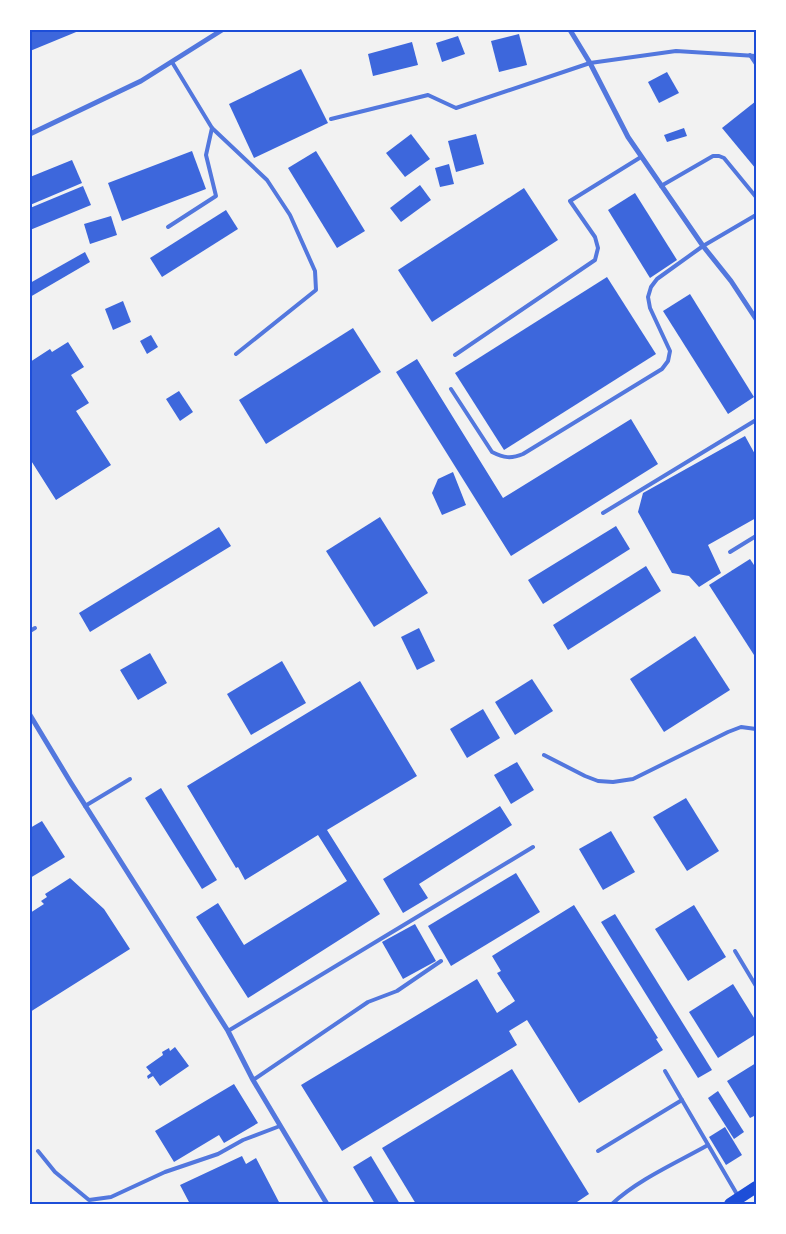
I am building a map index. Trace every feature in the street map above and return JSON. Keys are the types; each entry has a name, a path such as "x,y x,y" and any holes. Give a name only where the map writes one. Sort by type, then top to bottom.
{"main road":[{"path":"734,1201 756,1187"}],"street":[{"path":"30,134 141,81 222,30"},
{"path":"570,30 590,62 628,137 756,319"},
{"path":"30,715 85,806 228,1030 253,1080 328,1204"}],"lane":[{"path":"331,119 428,95 456,108 590,62 676,51 756,56"},
{"path":"750,55 756,64"},
{"path":"172,62 212,128 267,180 290,215 315,271 316,290 236,354"},
{"path":"168,227 216,196 206,155 212,128"},
{"path":"661,186 713,156 719,156 724,158 756,196"},
{"path":"455,355 595,260 598,248 595,237 570,201 641,157"},
{"path":"451,389 492,452 508,458 514,458 523,454 662,369 668,361 670,351 650,308 648,297 651,287 657,279 703,246 756,215"},
{"path":"602,513 756,420"},
{"path":"730,552 756,536"},
{"path":"30,630 34,628"},
{"path":"544,755 585,776 598,781 613,782 633,779 728,732 742,727 756,729"},
{"path":"85,806 130,779"},
{"path":"228,1030 533,847"},
{"path":"735,951 756,986"},
{"path":"253,1080 368,1002 397,991 441,961"},
{"path":"665,1071 708,1145 734,1201"},
{"path":"598,1151 682,1100"},
{"path":"38,1151 55,1172 89,1200 111,1197 165,1172 218,1154 243,1140 280,1126"},
{"path":"612,1204 637,1185 708,1145"}],"building":[{"path":"30,30 81,30 30,51"},
{"path":"519,34 527,65 499,72 491,41"},
{"path":"458,36 465,54 442,62 436,43"},
{"path":"412,42 418,65 373,76 368,54"},
{"path":"301,69 328,123 254,158 229,104"},
{"path":"667,72 679,93 659,103 648,82"},
{"path":"756,101 756,169 722,128"},
{"path":"684,128 687,136 667,142 664,135"},
{"path":"411,134 430,159 405,177 386,153"},
{"path":"476,134 484,164 456,172 448,141"},
{"path":"192,151 206,189 122,221 108,183"},
{"path":"316,151 365,231 337,248 288,168"},
{"path":"72,160 82,183 30,205 30,177"},
{"path":"449,164 454,184 440,187 435,168"},
{"path":"420,185 431,200 401,222 390,208"},
{"path":"83,186 91,205 30,230 30,208"},
{"path":"524,188 558,240 432,322 398,270"},
{"path":"635,193 677,260 650,278 608,210"},
{"path":"226,210 238,229 162,277 150,258"},
{"path":"111,216 117,235 90,244 84,224"},
{"path":"85,252 90,262 30,297 30,283"},
{"path":"607,277 656,354 504,450 455,373"},
{"path":"690,294 754,397 728,414 663,311"},
{"path":"123,301 131,322 113,330 105,309"},
{"path":"353,328 381,372 266,444 239,400"},
{"path":"151,335 158,347 147,354 140,341"},
{"path":"68,342 84,367 71,375 89,403 76,411 111,465 56,500 30,459 30,362 50,349 52,352"},
{"path":"417,359 503,498 631,419 658,464 511,556 396,372"},
{"path":"179,391 193,412 180,421 166,399"},
{"path":"745,436 756,456 756,518 708,545 721,573 699,587 689,576 672,573 638,512 643,493"},
{"path":"453,472 466,505 442,515 432,493 438,479"},
{"path":"380,517 428,593 374,627 326,551"},
{"path":"616,526 630,549 543,604 528,580"},
{"path":"219,527 231,546 90,632 79,613"},
{"path":"750,559 756,568 756,653 754,655 709,585"},
{"path":"646,566 661,591 568,650 553,625"},
{"path":"419,628 435,661 417,670 401,637"},
{"path":"695,636 730,690 664,732 630,679"},
{"path":"150,653 167,683 138,700 120,670"},
{"path":"282,661 306,703 251,735 227,694"},
{"path":"532,679 553,711 515,735 495,702"},
{"path":"360,681 417,776 327,830 380,914 248,998 196,917 218,903 244,945 347,881 318,835 245,880 187,786"},
{"path":"483,709 500,738 467,758 450,729"},
{"path":"517,762 534,790 511,804 494,775"},
{"path":"161,788 217,880 202,889 145,798"},
{"path":"686,798 719,851 687,871 653,817"},
{"path":"500,806 512,825 419,884 428,898 403,913 383,879"},
{"path":"42,821 65,857 30,878 30,828"},
{"path":"611,831 635,872 603,890 579,849"},
{"path":"516,873 540,912 451,966 428,926"},
{"path":"70,878 104,909 130,949 30,1012 30,913 44,904 41,901 47,897 45,894"},
{"path":"574,905 658,1038 656,1039 663,1050 579,1103 527,1020 509,1031 517,1045 342,1151 301,1085 477,979 497,1013 515,1001 497,973 501,971 492,956"},
{"path":"694,905 726,957 688,981 655,929"},
{"path":"615,914 712,1070 698,1078 601,922"},
{"path":"415,924 436,961 403,979 382,942"},
{"path":"733,984 756,1021 756,1034 718,1058 689,1012"},
{"path":"175,1047 189,1066 160,1086 153,1076 148,1079 147,1076 151,1073 146,1067 163,1055 162,1052 169,1048 170,1051"},
{"path":"756,1063 756,1115 750,1118 727,1081"},
{"path":"512,1069 589,1194 574,1204 416,1204 382,1148"},
{"path":"234,1084 258,1123 224,1143 219,1135 174,1162 155,1131"},
{"path":"718,1091 744,1132 734,1139 708,1098"},
{"path":"725,1127 742,1155 726,1165 709,1137"},
{"path":"242,1156 246,1164 256,1158 280,1204 190,1204 180,1185"},
{"path":"371,1156 400,1204 375,1204 353,1167"}]}
